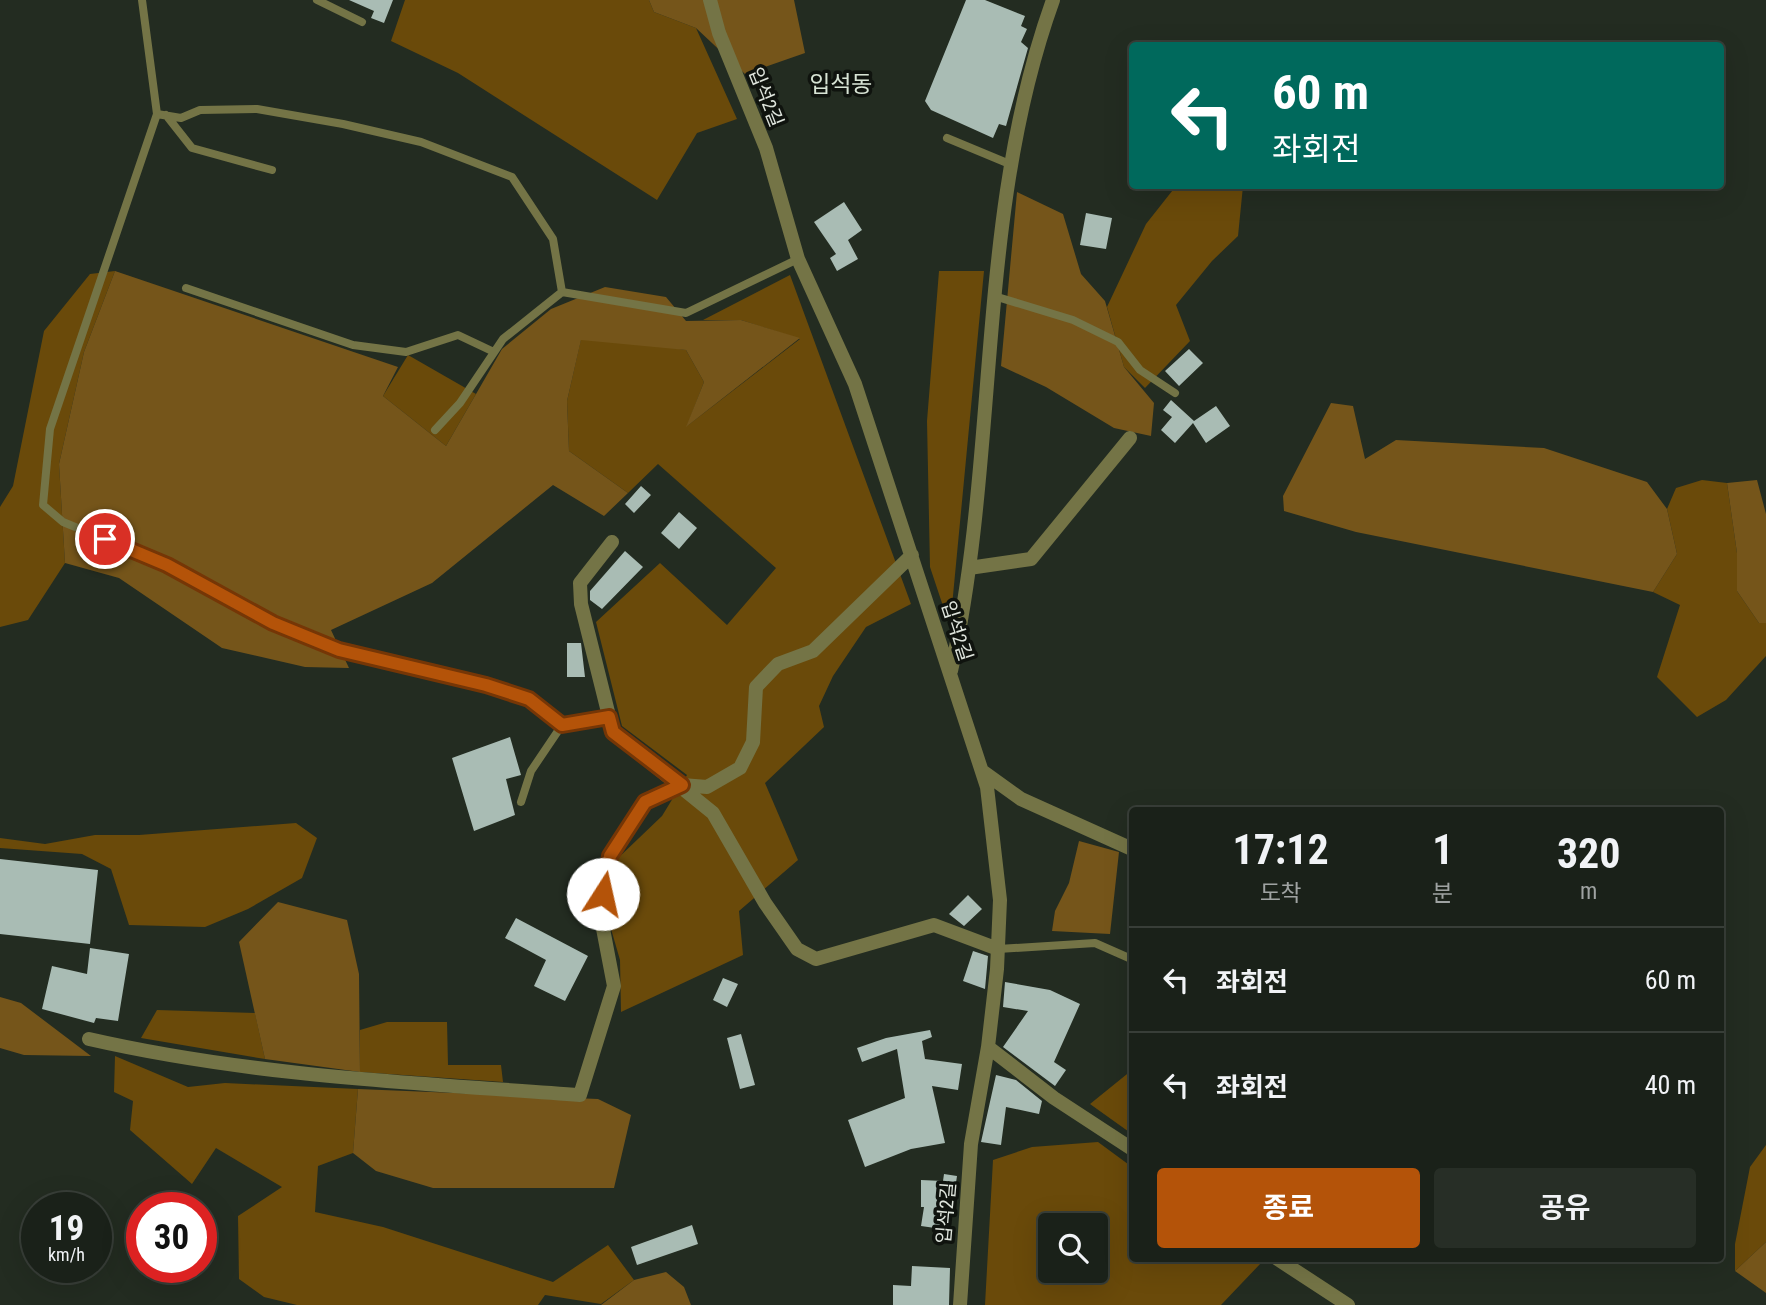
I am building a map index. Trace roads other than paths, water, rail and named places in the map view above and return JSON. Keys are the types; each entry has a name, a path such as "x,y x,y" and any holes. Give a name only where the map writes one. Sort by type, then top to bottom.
{"street":[{"name":"입석2길","path":"710,0 719,33 766,148 798,259 855,383 982,771 1000,901 988,1047 971,1144 960,1305"},
{"path":"950,673 966,603 1002,210 1037,44 1053,0"},
{"path":"969,568 1031,559 1130,439"},
{"path":"612,542 580,583 581,604 613,732 682,785 713,813 765,903 797,949 816,959 934,925 998,948"},
{"path":"89,1039 164,1056 268,1071 580,1094 614,986 600,913 610,856 645,802 682,785 707,786 740,768 753,742 752,718 756,687 778,664 813,651 912,555"},
{"path":"982,771 1021,799 1129,848"},
{"path":"988,1047 1054,1098 1129,1147"},
{"path":"1282,1262 1348,1305"}],"lane":[{"path":"142,0 162,115 50,429 43,505 63,522 167,565 273,623 339,650 486,685 529,699 562,725"},
{"path":"317,0 362,22"},
{"path":"162,115 181,118 200,110 257,109 342,124 421,142 512,177 554,239 562,292"},
{"path":"162,115 192,148 272,170"},
{"path":"947,138 1012,164"},
{"path":"435,430 460,403 503,339 562,292 686,313 798,259"},
{"path":"186,288 353,345 406,352 458,335 494,352"},
{"path":"994,296 1073,320 1118,342 1140,370 1175,393"},
{"path":"521,802 531,771 562,725 609,717"},
{"path":"998,948 1095,943 1129,958"}],"district":[{"name":"입석동","path":"841,84"}]}
